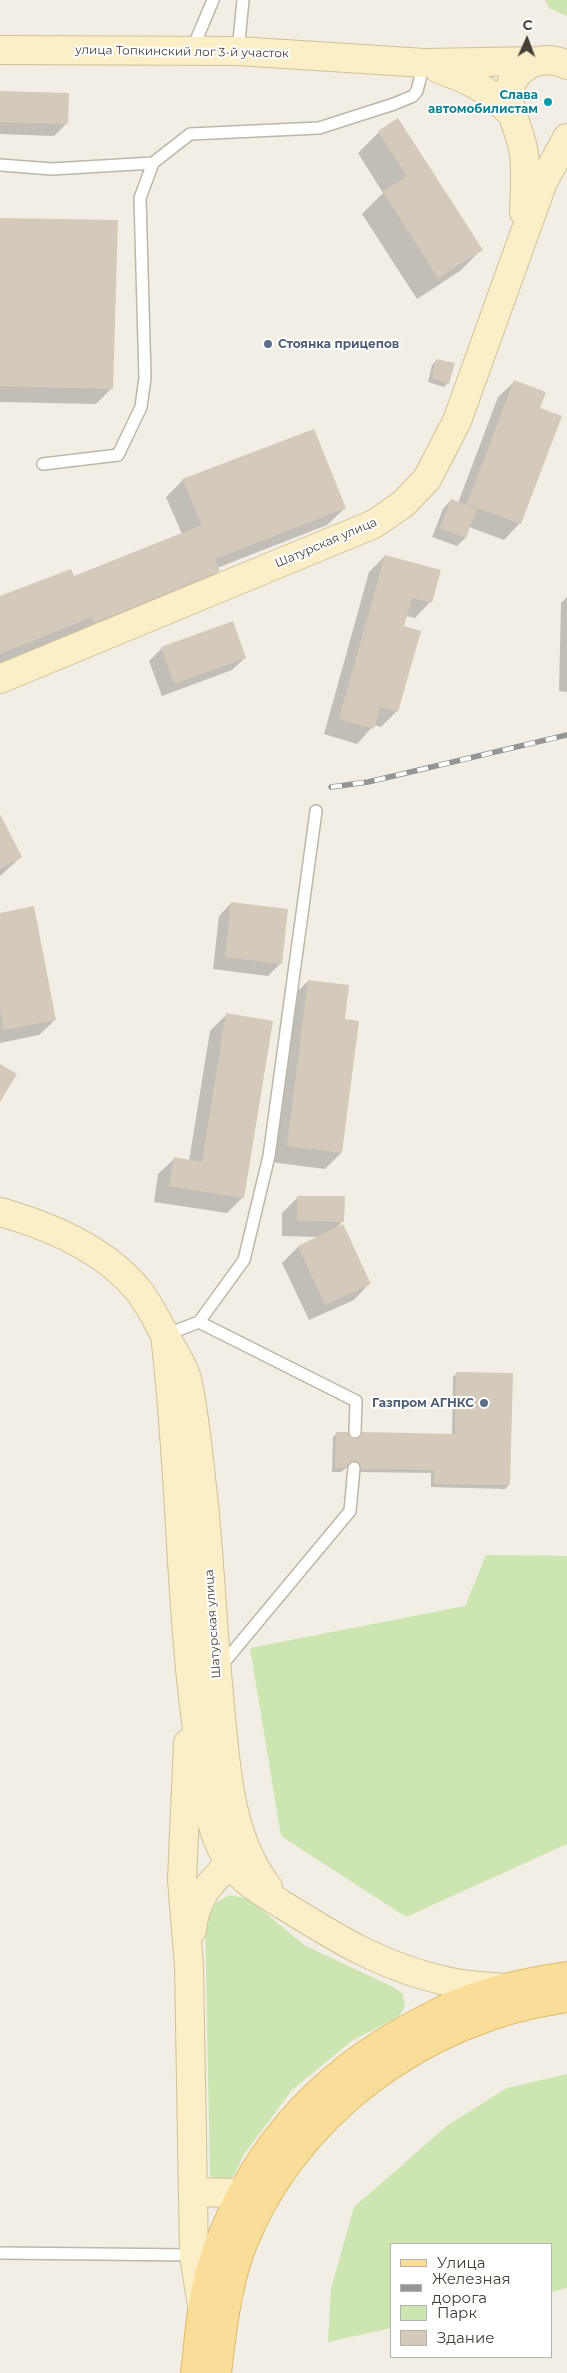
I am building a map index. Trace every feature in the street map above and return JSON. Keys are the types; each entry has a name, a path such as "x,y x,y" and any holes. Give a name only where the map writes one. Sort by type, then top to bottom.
{"main road":[{"name":"улица Топкинский лог 3-й участок","path":"0,50 238,51 424,63"},
{"path":"424,63 556,61"},
{"path":"523,236 526,176 524,151 513,117 509,94 516,76 522,69 556,61"},
{"path":"424,63 469,80 489,92 523,129 542,137 553,138 567,132"},
{"name":"Шатурская улица","path":"0,679 374,524 402,504 427,479 457,420 543,182 567,138"},
{"name":"Шатурская улица","path":"0,1212 63,1235 96,1252 118,1269 138,1290 153,1311 186,1377 199,1454 209,1553 216,1671 224,1755 232,1800 238,1856 265,1882 283,1905 333,1937 365,1954 414,1974"},
{"name":"Шатурская улица","path":"165,1335 172,1394 193,1707"},
{"path":"189,1966 193,1919 198,1902 207,1886 238,1856 215,1829 207,1799 193,1707"},
{"path":"193,1707 187,1748 182,1880 189,1966 193,2192 205,2255 203,2309 196,2373"},
{"path":"414,1974 453,1983 504,2000"},
{"path":"414,1974 460,2002"},
{"path":"217,2373 226,2299 240,2253 265,2200 298,2147 333,2110 386,2068 504,2000 567,1976"},
{"path":"205,2255 275,2140 307,2101 343,2070 385,2040 460,2002 504,2000 533,2003 567,1998"},
{"path":"193,2192 241,2193"},
{"path":"203,2309 217,2373"}],"lane":[{"path":"192,50 213,0"},
{"path":"238,51 243,0"},
{"path":"43,464 118,456 141,407 145,378 140,198 152,163 190,134 319,128 394,104 413,96 417,91 424,63"},
{"path":"0,165 52,169 152,163"},
{"path":"165,1335 199,1322 244,1260 269,1156 316,811"},
{"path":"199,1322 356,1401 356,1432"},
{"path":"216,1671 350,1511 354,1468"},
{"path":"0,2253 205,2255"}],"green space":[{"path":"545,0 567,0 567,16 549,8"},
{"path":"486,1555 567,1556 567,1844 406,1917 281,1836 250,1648 465,1606"},
{"path":"229,1895 249,1899 304,1945 393,1987 403,1994 405,2007 398,2017 353,2040 292,2090 244,2154 234,2175 228,2182 218,2184 210,2175 205,1921 216,1903"},
{"path":"567,2074 567,2288 552,2292 552,2243 390,2243 390,2328 328,2342 331,2289 354,2207 448,2125 507,2088"}],"building":[{"path":"0,91 69,93 68,124 0,122"},
{"path":"398,118 483,250 438,278 383,192 407,176 378,131"},
{"path":"0,218 118,220 113,389 0,386"},
{"path":"436,359 455,363 449,384 432,378"},
{"path":"514,380 546,392 540,408 562,416 521,524 467,504"},
{"path":"314,429 346,508 215,559 220,571 94,623 92,617 0,654 0,596 71,569 74,576 202,525 182,479"},
{"path":"451,499 477,509 466,538 440,528"},
{"path":"385,555 441,570 432,603 412,598 404,626 421,631 398,712 380,707 374,729 339,719"},
{"path":"233,621 246,658 174,684 161,647"},
{"path":"0,814 22,857 0,869"},
{"path":"231,902 288,909 282,964 225,957"},
{"path":"34,906 56,1020 4,1030 0,1009 0,913"},
{"path":"308,980 349,985 345,1019 359,1021 342,1153 287,1146"},
{"path":"226,1013 273,1021 244,1198 169,1186 174,1157 202,1162"},
{"path":"0,1064 17,1074 0,1102"},
{"path":"297,1196 345,1196 344,1222 297,1221"},
{"path":"343,1224 371,1284 325,1305 298,1246"},
{"name":"Газпром АГНКС","path":"456,1372 513,1373 510,1485 434,1484 434,1470 361,1469 361,1464 355,1461 348,1463 346,1468 335,1468 336,1432 348,1432 351,1438 355,1439 361,1436 362,1432 455,1434"}],"railway":[{"path":"331,787 368,782 567,735"}],"place":[{"name":"Слава автомобилистам","path":"548,102"},
{"name":"Стоянка прицепов","path":"268,344"},
{"name":"Газпром АГНКС","path":"484,1403"}]}
